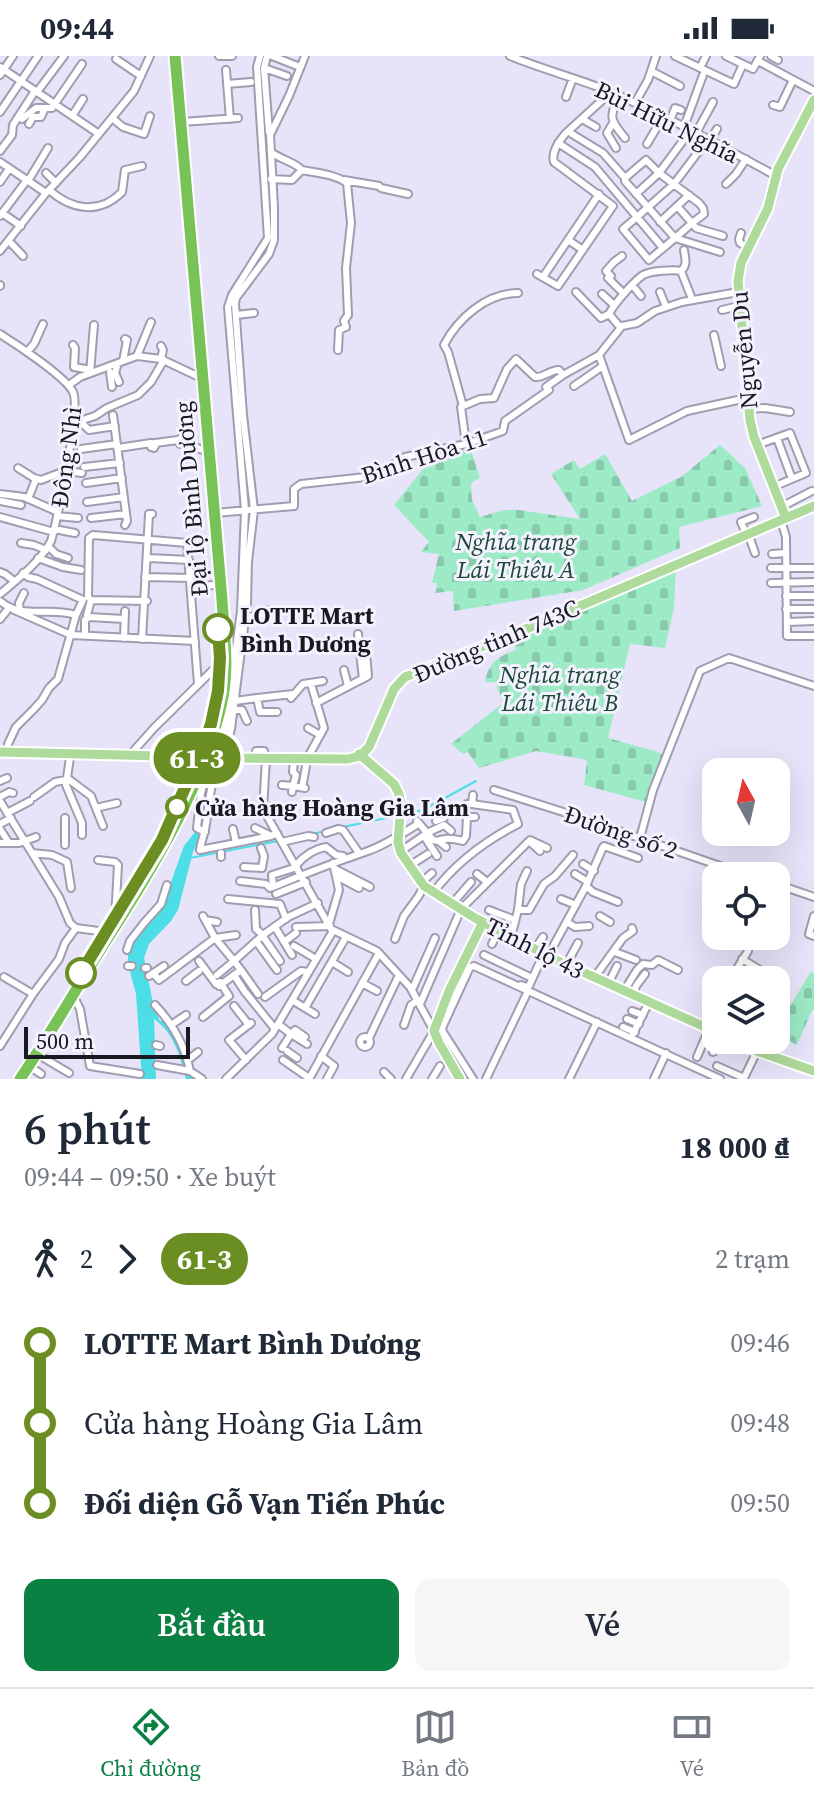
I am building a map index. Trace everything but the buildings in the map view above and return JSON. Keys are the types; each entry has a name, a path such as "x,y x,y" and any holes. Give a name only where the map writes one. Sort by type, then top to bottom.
{"highway":[{"name":"Đại lộ Bình Dương","path":"18,1079 200,792 223,695 226,657 183,169 169,56"},
{"name":"Đại lộ Bình Dương","path":"175,56 182,122 197,376 206,448"},
{"name":"Đại lộ Bình Dương","path":"69,998 106,932 117,921 209,756 207,735 218,691 220,663 212,514"},
{"name":"Đại lộ Bình Dương","path":"18,1079 37,1054 44,1038"}],"main road":[{"name":"Nguyễn Du","path":"783,515 757,445 747,404 739,273 768,208 782,159 814,100"},
{"name":"Đường tỉnh 743C","path":"358,754 369,747 392,694 405,677 814,504"},
{"path":"2,753 88,756"},
{"path":"21,754 348,759 358,754"},
{"name":"Tỉnh lộ 43","path":"358,754 394,784 401,803 400,849 422,884 433,893 566,965 702,1025"},
{"path":"263,756 294,760 308,758"},
{"path":"460,1079 434,1031 449,991 483,922"},
{"path":"761,1054 814,1071"}],"street":[{"path":"13,56 1,71 21,81 99,134"},
{"path":"0,112 38,56"},
{"path":"0,151 12,135 13,125 64,56"},
{"path":"0,251 134,91 150,56"},
{"path":"219,56 229,56"},
{"path":"205,832 197,828 200,792 209,756 233,710 246,617 250,510 236,298 269,254 274,240 257,67 260,56"},
{"path":"270,185 271,152 264,68 270,56 300,67"},
{"path":"270,135 305,56"},
{"name":"Bùi Hữu Nghĩa","path":"510,56 635,103 776,176"},
{"path":"635,103 656,56"},
{"path":"675,56 734,84 743,64"},
{"path":"690,130 706,56"},
{"path":"726,56 753,69 759,58 814,91"},
{"path":"771,56 778,60"},
{"path":"116,59 141,76"},
{"path":"26,122 34,108 50,109 55,104 82,64"},
{"path":"264,68 287,76"},
{"path":"182,122 234,118 226,70"},
{"path":"651,71 680,86"},
{"path":"566,97 573,78"},
{"path":"773,105 780,107 793,80"},
{"path":"227,84 251,82"},
{"path":"610,93 558,143 553,153 554,162 602,196 613,206 558,286 540,275 602,196 616,191"},
{"path":"619,97 612,114 613,123 625,138"},
{"path":"72,116 83,99"},
{"path":"636,194 659,173 713,102"},
{"path":"647,144 676,108 681,110"},
{"path":"112,118 123,127 144,134 150,116"},
{"path":"582,119 596,127"},
{"path":"613,123 607,133 616,148"},
{"path":"625,178 646,160 659,173 674,184 689,195 699,203 703,210 704,214 649,260 623,229 674,184 717,129"},
{"path":"572,134 603,153 675,238 720,252"},
{"path":"79,142 87,148"},
{"path":"558,143 595,167 663,248"},
{"path":"21,226 1,215 48,148"},
{"path":"271,152 302,170 384,185 408,194"},
{"path":"726,184 746,159"},
{"path":"0,162 57,197 82,207 107,203 122,192 125,170 142,166"},
{"path":"0,182 9,169"},
{"path":"209,756 220,743 225,730 241,611 250,510 228,307 232,295 268,238 264,192 270,185 292,180 302,170"},
{"path":"46,173 56,183"},
{"path":"338,350 339,330 346,327 344,321 348,315 346,268 351,223 347,183 344,180"},
{"path":"660,222 689,195"},
{"path":"677,206 698,228 723,236"},
{"path":"741,233 740,243 749,248"},
{"path":"568,240 583,250"},
{"path":"9,241 23,256"},
{"path":"576,292 601,318 609,314 624,294 647,273 685,267 684,250"},
{"path":"622,256 606,271 611,276 608,278 624,294"},
{"path":"668,262 679,270 697,307"},
{"path":"640,263 647,273"},
{"path":"718,284 719,294"},
{"path":"633,286 641,296"},
{"path":"660,292 666,307"},
{"path":"463,406 480,399 494,398 507,369 516,359 535,377 553,370 559,370 563,375 599,355 620,327 637,323 666,307 738,292"},
{"path":"466,444 463,406 444,345 462,318 484,302 518,293"},
{"path":"602,294 614,305"},
{"path":"722,310 739,306"},
{"path":"236,315 254,313"},
{"path":"609,314 620,327"},
{"path":"137,356 151,322"},
{"path":"27,352 43,324"},
{"path":"93,371 94,325"},
{"name":"Đông Nhì","path":"0,334 69,385 76,396 54,530 47,548 0,594"},
{"path":"714,335 721,366"},
{"path":"112,372 126,350 125,339"},
{"path":"73,345 74,367 112,372"},
{"path":"73,423 138,395 151,382 162,359 161,346"},
{"path":"599,355 629,440 687,411 747,404 790,412"},
{"path":"69,385 93,371 137,356 162,359 197,376"},
{"path":"574,386 603,366"},
{"path":"112,372 114,386"},
{"name":"Bình Hòa 11","path":"250,510 294,506 294,489 301,484 375,476 405,457 466,444 503,431 505,421 563,375"},
{"path":"113,415 127,521 125,525"},
{"path":"82,423 89,430 115,426"},
{"path":"757,445 790,433 806,473 773,487"},
{"path":"777,438 792,479"},
{"path":"81,449 181,442 206,448"},
{"path":"18,468 36,479 45,479 65,471 120,463"},
{"path":"86,483 122,478"},
{"path":"28,499 36,479"},
{"path":"812,491 783,515 787,636 814,636"},
{"path":"0,497 12,494 57,514 78,518"},
{"path":"0,497 21,505"},
{"path":"87,502 124,497"},
{"path":"212,514 250,510"},
{"path":"91,518 126,514"},
{"path":"0,517 75,533"},
{"path":"754,517 741,522 755,553"},
{"path":"89,617 89,538 93,535 187,543 198,684"},
{"path":"146,577 148,540"},
{"path":"144,639 148,540"},
{"path":"21,543 47,548 68,558"},
{"path":"772,554 786,553"},
{"path":"38,558 81,570"},
{"path":"149,558 189,560"},
{"path":"25,559 31,566"},
{"path":"771,568 814,568"},
{"path":"0,572 14,581"},
{"path":"23,573 87,599 145,601"},
{"path":"146,577 192,579 203,586 215,586"},
{"path":"771,583 814,582"},
{"path":"0,619 14,610 24,593"},
{"path":"786,596 814,596"},
{"path":"2,753 16,727 58,679 76,615 87,599"},
{"path":"0,601 71,635 195,641"},
{"path":"786,609 814,609"},
{"path":"14,610 76,615"},
{"path":"246,617 259,616 271,610"},
{"path":"85,635 85,620 89,617 124,615 124,638"},
{"path":"787,622 814,621"},
{"path":"358,634 363,679"},
{"path":"316,703 368,676 366,653"},
{"path":"640,838 653,790 700,671 729,658 814,686"},
{"path":"129,757 220,663"},
{"path":"344,670 348,686"},
{"path":"235,701 292,696 305,682 323,681"},
{"path":"301,799 308,758 323,725 305,682"},
{"path":"257,698 260,712 277,712"},
{"path":"233,710 242,710 247,721"},
{"path":"308,728 320,735"},
{"path":"263,756 263,809 331,927 379,953 412,990 434,1031 406,1079"},
{"path":"70,757 67,790 81,821 82,835"},
{"path":"292,789 296,775 293,772 294,760"},
{"path":"36,837 9,843 0,834 9,815 55,782 66,779 88,792 103,826"},
{"path":"283,795 283,785 292,789 303,786"},
{"name":"Đường số 2","path":"494,790 709,862"},
{"path":"200,792 205,832 200,850 220,851 236,843 278,837 308,837"},
{"path":"13,793 0,800 59,897 70,923 76,928 106,932"},
{"path":"472,804 473,795"},
{"path":"96,808 117,803"},
{"path":"433,893 450,872 478,848 520,827 510,809 466,804 465,810 454,814"},
{"path":"65,818 65,845"},
{"path":"400,849 439,821 451,831"},
{"path":"275,891 335,869 344,858 399,836 417,822 450,872"},
{"path":"438,841 463,841 471,827"},
{"path":"255,828 278,837"},
{"path":"233,829 236,843"},
{"path":"326,833 343,830 359,853"},
{"path":"423,835 446,847"},
{"path":"367,841 372,849"},
{"path":"456,906 487,882 529,841 544,849"},
{"path":"479,965 529,986 542,953 567,922 590,885 604,846 638,858"},
{"path":"275,891 272,875 296,866 305,855 326,847 344,858"},
{"path":"260,883 264,856 261,848"},
{"path":"501,852 512,870"},
{"path":"32,853 52,855 66,861 71,888"},
{"path":"409,866 428,854"},
{"path":"518,910 529,910 544,884 573,855"},
{"path":"98,860 118,865 117,921"},
{"path":"583,864 594,871"},
{"path":"244,867 261,868"},
{"path":"335,869 370,887"},
{"path":"335,869 359,888"},
{"path":"226,1079 276,1026 315,960 326,948 339,890 335,869"},
{"path":"511,937 521,884 527,871"},
{"path":"497,872 506,880"},
{"path":"395,939 404,916 432,873"},
{"path":"477,874 487,882"},
{"path":"575,874 618,902"},
{"path":"275,891 290,877 304,879"},
{"path":"241,892 241,882 268,884 275,891"},
{"path":"404,1025 411,1005 419,1002 456,906 471,882"},
{"path":"127,950 130,941 161,904 167,885"},
{"path":"790,889 814,897"},
{"path":"228,899 280,904 286,919"},
{"path":"561,899 585,907"},
{"path":"217,975 286,919 318,903"},
{"path":"255,910 256,929 277,970"},
{"path":"489,910 515,920"},
{"path":"600,916 610,922"},
{"path":"814,916 809,934 814,936"},
{"path":"217,922 204,918 215,938 262,995 301,971 319,981"},
{"path":"567,922 575,927 589,926"},
{"path":"275,927 292,955"},
{"path":"284,942 296,930 331,927"},
{"path":"0,1046 59,959 65,943 76,928"},
{"path":"594,978 623,938 633,931 632,928"},
{"path":"492,944 499,930"},
{"path":"164,966 149,971 159,980 215,938 236,935"},
{"path":"261,937 280,961"},
{"path":"305,1008 346,937"},
{"path":"542,953 543,937"},
{"path":"412,990 435,938"},
{"path":"566,965 578,943"},
{"path":"294,946 315,960 348,972"},
{"path":"738,966 748,951"},
{"path":"615,952 636,960"},
{"path":"283,1060 309,1079 325,1042 337,1027 379,953"},
{"path":"484,955 532,978"},
{"path":"742,959 753,966"},
{"path":"628,993 637,970 643,964 654,965 658,960 678,970"},
{"path":"199,961 216,984 220,982 219,986 229,997 203,1017"},
{"path":"184,963 196,973 186,981"},
{"path":"473,1079 442,1028 470,967 474,966 720,1079"},
{"path":"608,984 617,966"},
{"path":"219,986 241,970"},
{"path":"628,993 645,974"},
{"path":"234,975 276,1026 306,1040"},
{"path":"369,1038 399,975"},
{"path":"4,977 33,994"},
{"path":"362,983 377,991"},
{"path":"299,988 308,993"},
{"path":"486,1079 528,991"},
{"path":"69,998 80,1009 90,1066 140,1074"},
{"path":"292,1000 315,1014"},
{"path":"623,1027 634,1033 649,1002"},
{"path":"155,1005 171,1025 188,1060 187,1070"},
{"path":"234,1006 250,1024 229,1040 246,1060"},
{"path":"632,1011 643,1015"},
{"path":"171,1025 186,1015"},
{"path":"627,1019 639,1024"},
{"path":"327,1021 337,1027"},
{"path":"569,1079 597,1022"},
{"path":"291,1034 285,1049 297,1058"},
{"path":"697,1057 702,1046"},
{"path":"188,1060 198,1052"},
{"path":"654,1079 666,1053"},
{"path":"37,1054 69,1073"},
{"path":"321,1056 334,1066 327,1079"},
{"path":"717,1066 744,1078 765,1056"},
{"path":"157,1065 179,1067 202,1079"},
{"path":"29,1066 41,1074"},
{"path":"432,1079 440,1066"},
{"path":"292,1079 299,1071"},
{"path":"384,1072 391,1079"}],"green space":[{"name":"Nghĩa trang Lái Thiêu A","path":"720,445 745,468 762,506 679,527 680,548 583,590 454,611 453,591 435,593 437,583 432,583 439,554 421,552 429,542 394,505 428,463 470,448 480,478 471,483 472,500 480,517 504,510 519,510 580,519 551,474 574,460 580,469 605,454 632,501 681,477"},
{"name":"Nghĩa trang Lái Thiêu B","path":"676,566 674,608 665,648 630,644 608,738 664,756 646,802 584,785 587,761 583,759 536,751 479,768 468,752 463,754 451,744 503,703 495,682 485,682 495,661 516,650 513,639"},
{"path":"811,971 814,974 814,1009 797,1045 790,1041 790,1006"}],"water":[{"path":"198,828 203,830 193,852 178,910 149,944 144,958 154,1008 160,1021 166,1020 174,1032 190,1075 200,1079 186,1079 171,1038 154,1019 156,1079 142,1079 136,994 128,964 128,950 131,942 163,904 184,846"}],"waterway":[{"path":"268,184 271,234"},
{"path":"231,304 237,377"},
{"path":"243,439 249,507 247,544"},
{"path":"220,754 225,741"},
{"path":"200,827 211,779"},
{"path":"406,814 423,810 476,781"},
{"path":"343,827 396,816"},
{"path":"312,834 325,831"},
{"path":"190,858 278,841"}],"bus line":[{"name":"61-3","path":"81,973 162,840 205,742 220,674 218,629"}],"place":[{"name":"LOTTE Mart Bình Dương","path":"218,629"},
{"name":"Cửa hàng Hoàng Gia Lâm","path":"177,807"}]}
